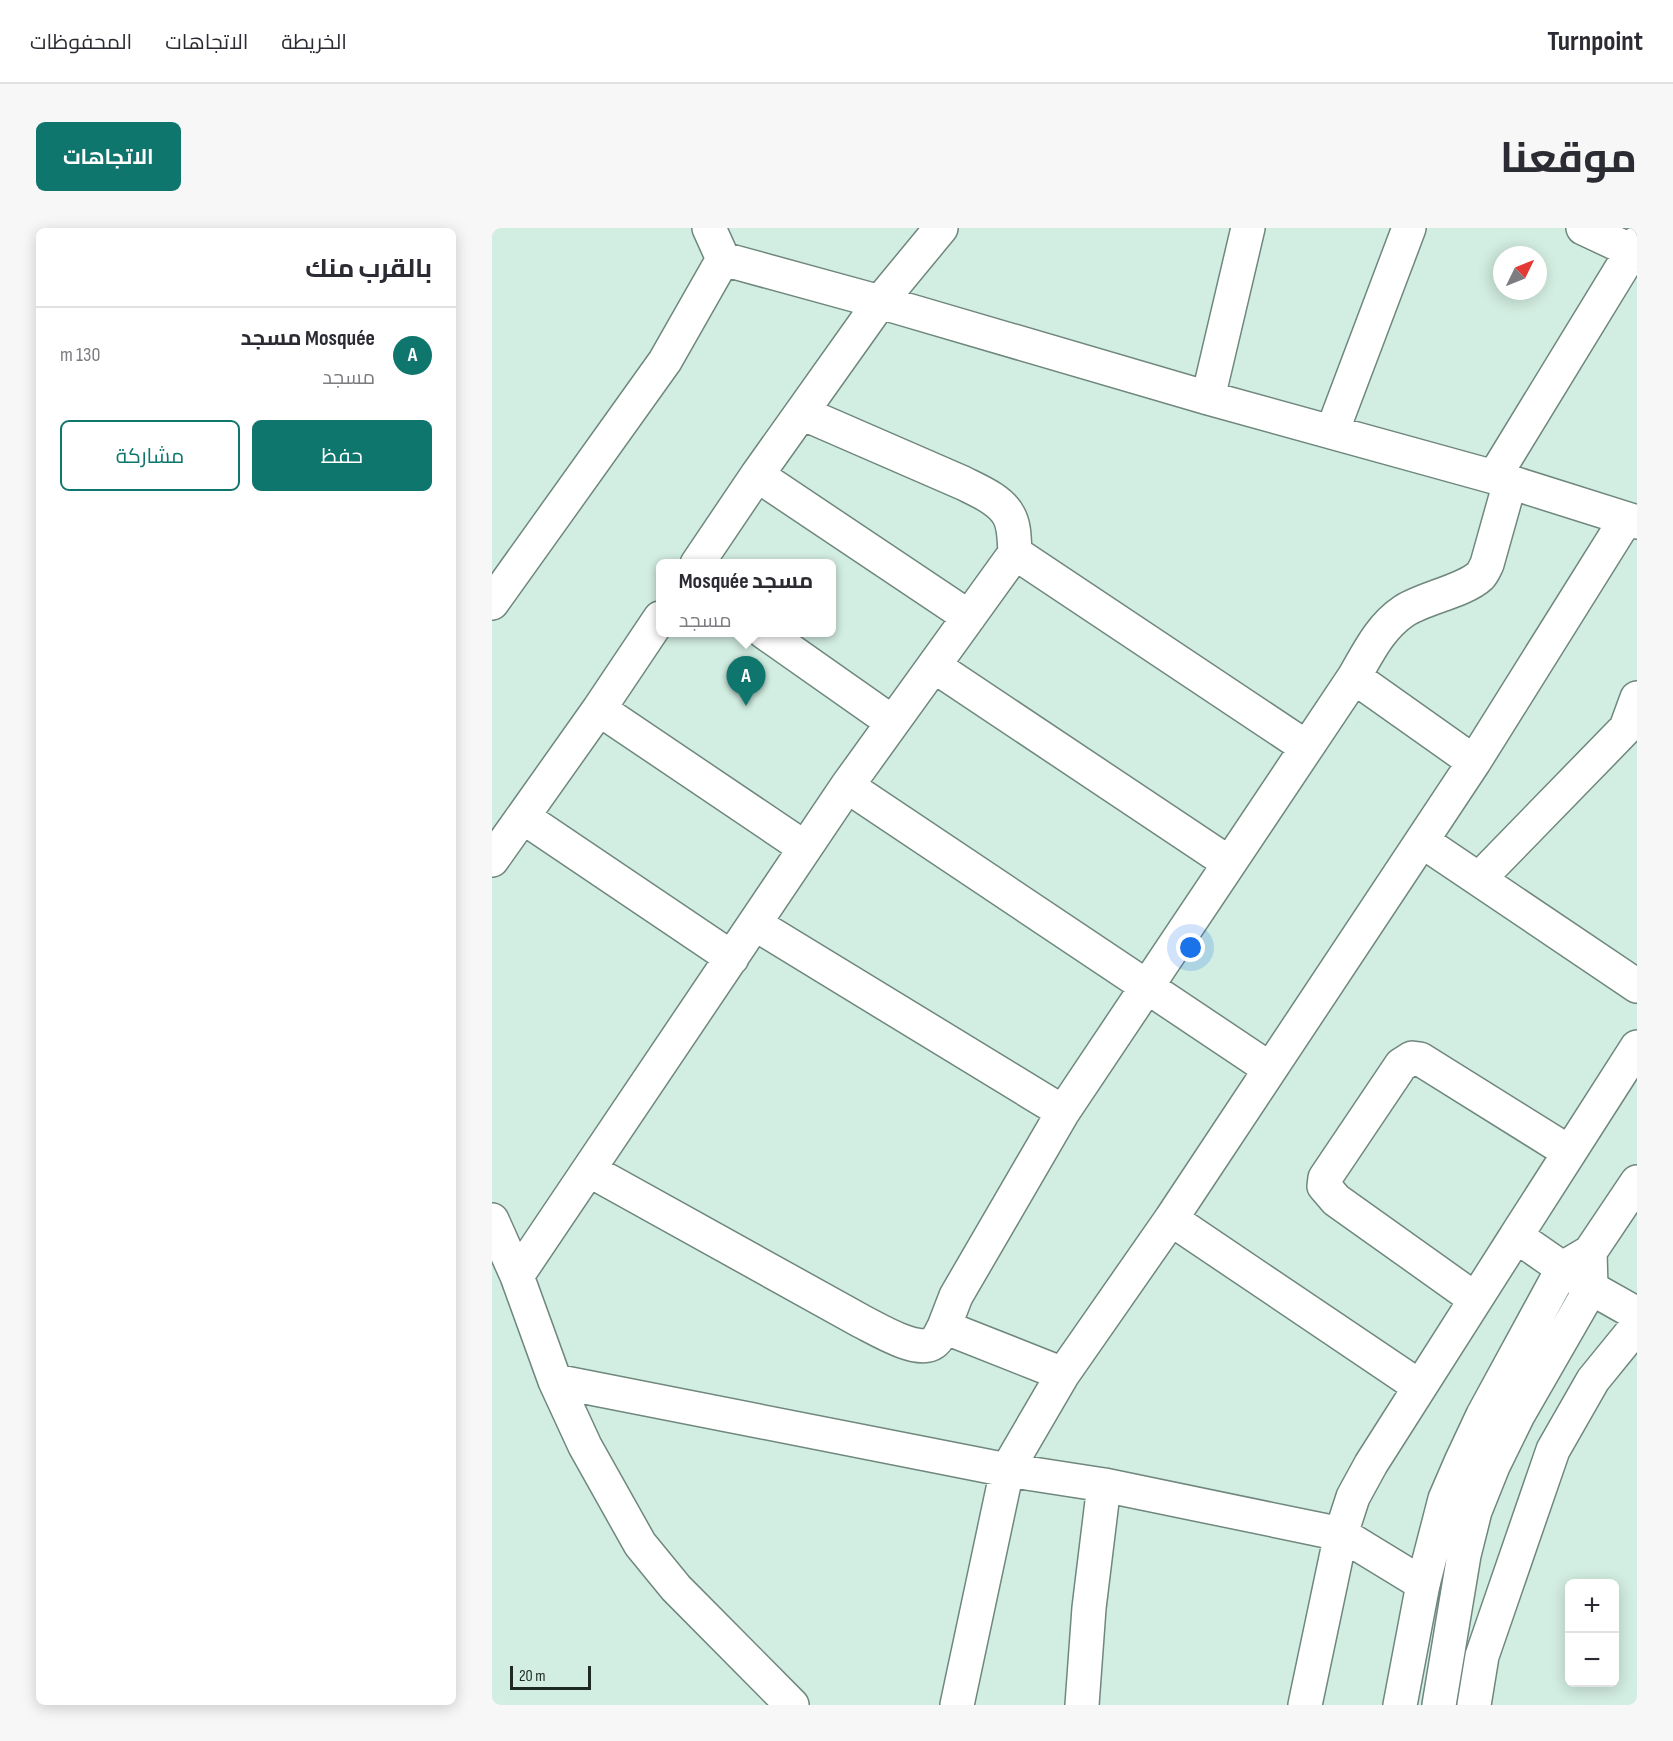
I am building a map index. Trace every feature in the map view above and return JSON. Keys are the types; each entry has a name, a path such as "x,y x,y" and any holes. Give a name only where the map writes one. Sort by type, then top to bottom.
{"main road":[{"path":"700,559 757,475 880,303 941,228"},
{"path":"1208,398 1248,228"},
{"path":"1332,432 1409,228"},
{"path":"589,1170 861,1321 920,1347 928,1346 938,1338 956,1296 1063,1112 1354,677 1380,634 1406,610 1470,582 1482,574 1487,564 1502,480 1634,247 1584,228"},
{"path":"492,603 665,361 716,239 880,303 1502,480 1631,520 1474,762 1171,1219 1063,1374 1007,1470 957,1705"},
{"path":"517,1276 847,786 1015,553 1013,527 1008,514 985,495 963,483 802,413"},
{"path":"757,475 969,617"},
{"path":"1015,553 1306,747"},
{"path":"492,860 656,624"},
{"path":"770,637 892,722"},
{"path":"934,666 1229,863"},
{"path":"1354,677 1474,762"},
{"path":"1479,879 1626,728 1637,698"},
{"path":"599,709 805,848"},
{"path":"847,786 1270,1069"},
{"path":"523,817 732,958"},
{"path":"1422,841 1637,986"},
{"path":"755,924 1063,1112"},
{"path":"1305,1705 1341,1534 1353,1497 1420,1386 1637,1047"},
{"path":"1475,1299 1336,1200 1324,1186 1325,1178 1401,1065 1412,1058 1420,1059 1569,1152"},
{"path":"1400,1705 1423,1584 1445,1499 1461,1462 1483,1415 1577,1260 1637,1182"},
{"path":"1171,1219 1420,1386"},
{"path":"492,1220 517,1276 555,1381 585,1446 640,1544 676,1588 792,1705"},
{"path":"1516,1236 1577,1260 1591,1288 1637,1314"},
{"path":"1439,1705 1464,1555 1475,1511 1492,1466 1518,1415 1591,1288"},
{"path":"1474,1705 1482,1656 1553,1450 1593,1380 1637,1326"},
{"path":"944,1327 1063,1374"},
{"path":"555,1381 1007,1470 1104,1485 1341,1534 1423,1584"},
{"path":"1082,1705 1089,1608 1104,1485"}],"place":[{"name":"Mosquée مسجد","path":"746,706"}]}
